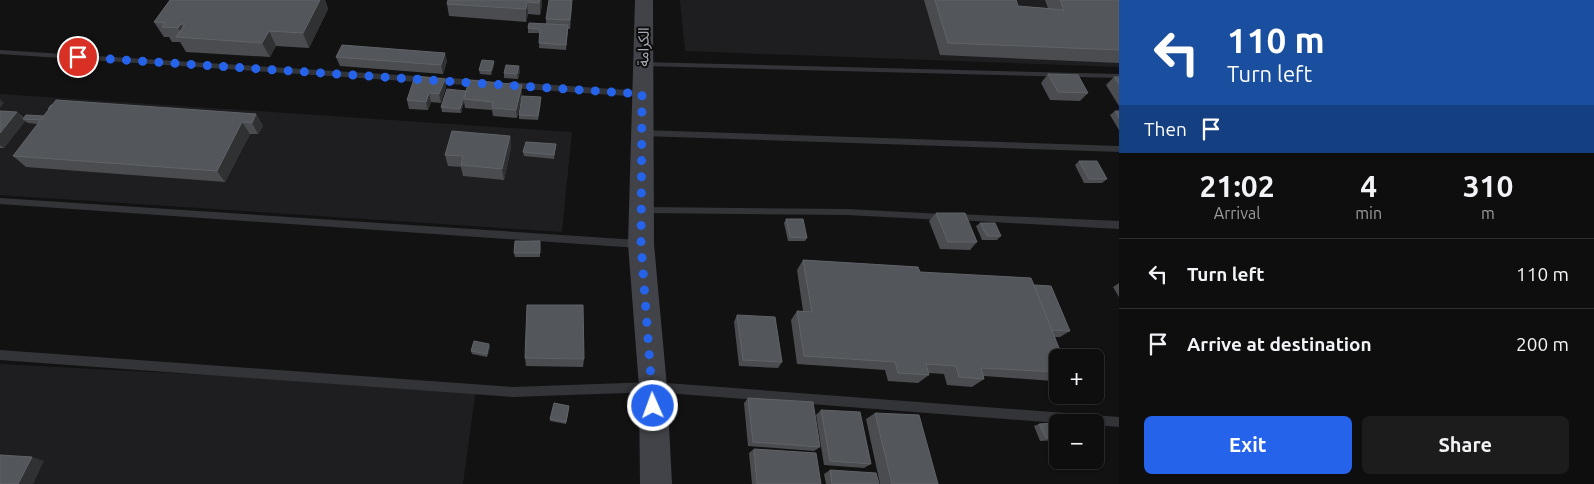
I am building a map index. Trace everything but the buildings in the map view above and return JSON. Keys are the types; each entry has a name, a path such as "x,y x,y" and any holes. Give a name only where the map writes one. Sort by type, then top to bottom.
{"main road":[{"name":"الكرامة","path":"644,0 641,244 653,387 656,484"}],"lane":[{"path":"0,52 484,84"},
{"path":"643,64 1119,76"},
{"path":"504,85 642,94"},
{"path":"642,133 1119,149"},
{"path":"0,201 641,244"},
{"path":"641,210 847,212 1119,225"},
{"path":"0,355 513,392 653,387 1119,422"}],"shaded area":[{"path":"680,0 1119,0 1119,67 685,51"},
{"path":"0,94 572,132 562,232 0,195"},
{"path":"0,364 476,389 463,484 0,484"}],"route":[{"path":"78,57 642,94 641,244 653,406"}]}
